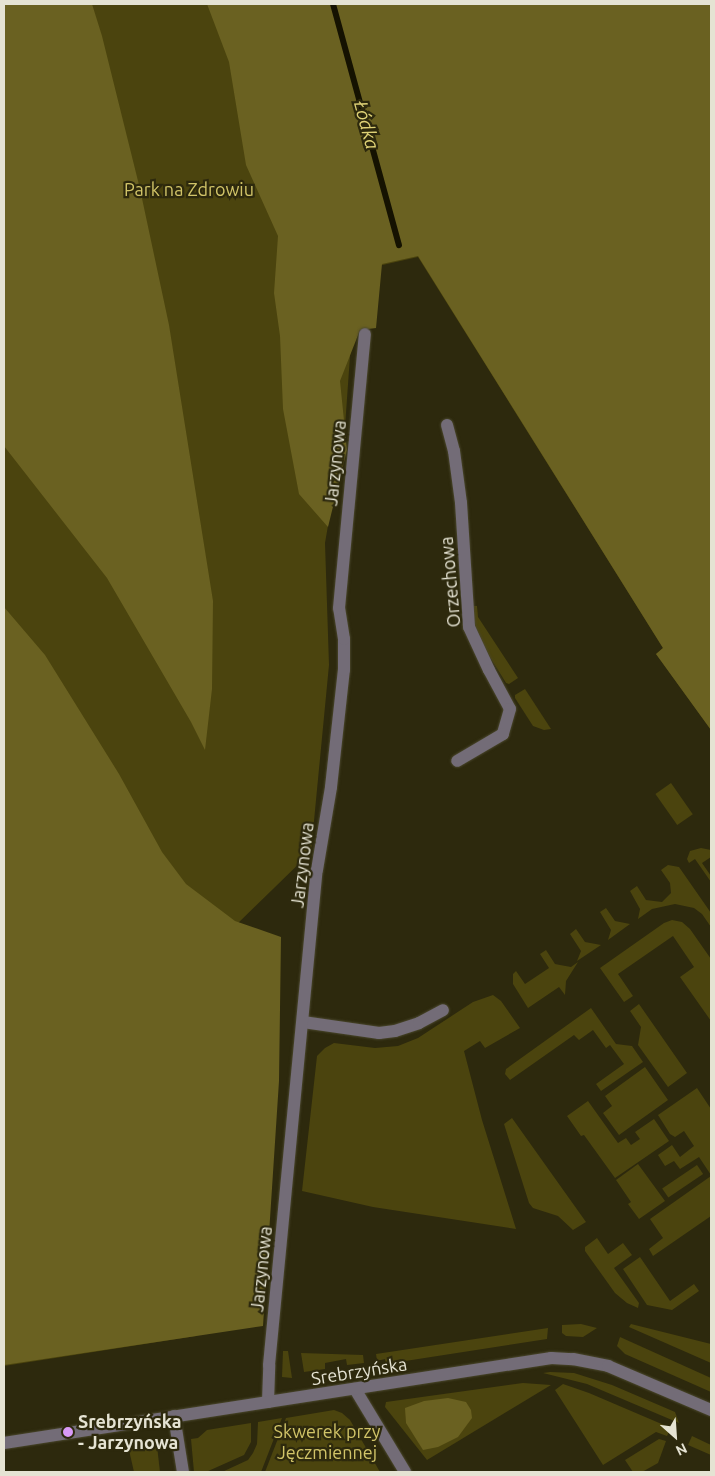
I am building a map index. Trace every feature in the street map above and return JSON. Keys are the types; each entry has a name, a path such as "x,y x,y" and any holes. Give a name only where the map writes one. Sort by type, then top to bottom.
{"street":[{"name":"Jarzynowa","path":"268,1402 268,1365 317,870 331,787 344,670 344,639 339,608 365,334"},
{"name":"Orzechowa","path":"447,425 458,480 469,627 488,670 510,709 503,734 457,761"},
{"path":"303,1022 379,1033 395,1031 419,1024 443,1010"},
{"name":"Srebrzyńska","path":"4,1443 355,1389 526,1360 566,1358 596,1363 622,1371 711,1410"},
{"path":"355,1389 405,1472"},
{"path":"174,1416 183,1472"}],"green space":[{"name":"Park na Zdrowiu","path":"4,4 711,4 711,730 656,654 663,648 418,257 356,271 345,427 325,543 329,665 311,852 233,928 196,1336 4,1366"},
{"path":"472,606 477,606 478,617 518,678 509,684 506,683 475,633"},
{"path":"525,689 551,729 544,730 533,726 515,698 515,695"},
{"path":"671,783 693,814 677,825 655,794"},
{"path":"701,848 711,850 711,857 702,863 711,876 711,882 695,859 689,863 687,859 690,851"},
{"path":"668,865 679,867 711,913 711,927 702,914 694,908 675,904 652,909 638,919 640,909 630,891 637,886 646,900 662,902 671,893 670,883 661,870"},
{"path":"606,908 615,921 630,924 608,940 611,930 600,912"},
{"path":"672,920 682,922 690,929 711,959 711,1021 680,977 694,967 673,936 618,974 633,996 624,1002 600,968 664,923"},
{"path":"576,929 585,942 601,945 577,961 581,951 570,934"},
{"path":"546,950 555,964 571,967 578,962 566,981 565,995 559,987 528,1008 513,984 513,974 516,971 525,984 549,968 540,954"},
{"path":"493,995 501,1001 520,1028 485,1048 480,1041 464,1051 482,1120 516,1229 373,1207 302,1191 317,1056 334,1043 375,1048 398,1046 418,1038 473,1002"},
{"path":"639,1004 687,1073 668,1087 638,1045 641,1027 630,1011"},
{"path":"591,1008 616,1044 632,1046 643,1062 601,1091 596,1084 624,1064 610,1045 606,1048 593,1030 579,1040 574,1035 510,1080 505,1074 506,1069"},
{"path":"645,1067 668,1100 619,1135 603,1113 612,1106 605,1096"},
{"path":"697,1088 711,1109 711,1175 699,1157 680,1169 674,1161 665,1166 658,1155 672,1145 680,1157 694,1146 684,1131 675,1137 670,1134 658,1115"},
{"path":"588,1101 618,1143 626,1138 631,1145 640,1139 635,1132 654,1119 669,1141 615,1178 584,1135 581,1136 567,1116"},
{"path":"512,1118 586,1222 573,1230 558,1216 533,1208 529,1203 504,1124"},
{"path":"638,1164 665,1201 639,1219 628,1204 631,1202 616,1180"},
{"path":"697,1165 703,1174 668,1198 662,1188"},
{"path":"711,1176 711,1216 653,1256 649,1249 663,1238 650,1219"},
{"path":"597,1238 608,1254 623,1243 632,1255 614,1268 639,1303 638,1308 627,1303 615,1293 585,1251 585,1247"},
{"path":"640,1257 670,1301 694,1284 699,1291 672,1310 647,1305 623,1269"},
{"path":"581,1324 597,1328 583,1337 566,1336 562,1333 562,1325"},
{"path":"631,1324 711,1344 711,1363 629,1327"},
{"path":"548,1328 547,1339 386,1364 385,1359 377,1361 376,1354"},
{"path":"620,1337 711,1378 711,1392 625,1354 617,1346"},
{"path":"283,1351 288,1351 292,1378 282,1377"},
{"path":"301,1353 363,1355 364,1363 347,1365 346,1359 325,1363 325,1369 304,1372"},
{"path":"543,1373 574,1373 612,1385 675,1412 679,1423 587,1384"},
{"path":"523,1383 551,1385 427,1460 385,1407 386,1402"},
{"path":"563,1384 671,1428 667,1436 656,1432 603,1465 555,1390"},
{"name":"Skwerek przy Jęczmiennej","path":"334,1410 342,1413 350,1420 380,1472 265,1472 286,1418"},
{"path":"282,1418 261,1472 222,1472 248,1460 257,1444 258,1422"},
{"path":"251,1423 251,1442 244,1455 206,1472 194,1472 191,1439 198,1438 207,1430"},
{"path":"692,1436 711,1445 711,1455 688,1445"},
{"path":"659,1439 666,1441 658,1463 642,1472 633,1472 625,1460"},
{"path":"157,1446 160,1472 134,1472 129,1450"}],"shaded area":[{"path":"4,4 92,4 102,36 140,189 169,325 213,601 212,689 205,750 191,722 107,578 4,446"},
{"path":"207,4 711,4 711,730 656,654 663,648 418,256 382,264 376,328 360,330 340,381 347,450 328,527 299,494 283,409 280,336 274,293 278,236 246,165 229,62"},
{"path":"4,607 45,655 119,774 162,852 186,884 235,921 281,937 279,1081 263,1326 4,1365"},
{"path":"448,1398 466,1402 471,1410 472,1418 458,1437 438,1447 423,1450 406,1423 405,1408 424,1401"}],"waterway":[{"name":"Łódka","path":"333,4 399,245"}],"place":[{"name":"Srebrzyńska - Jarzynowa","path":"68,1432"}]}
